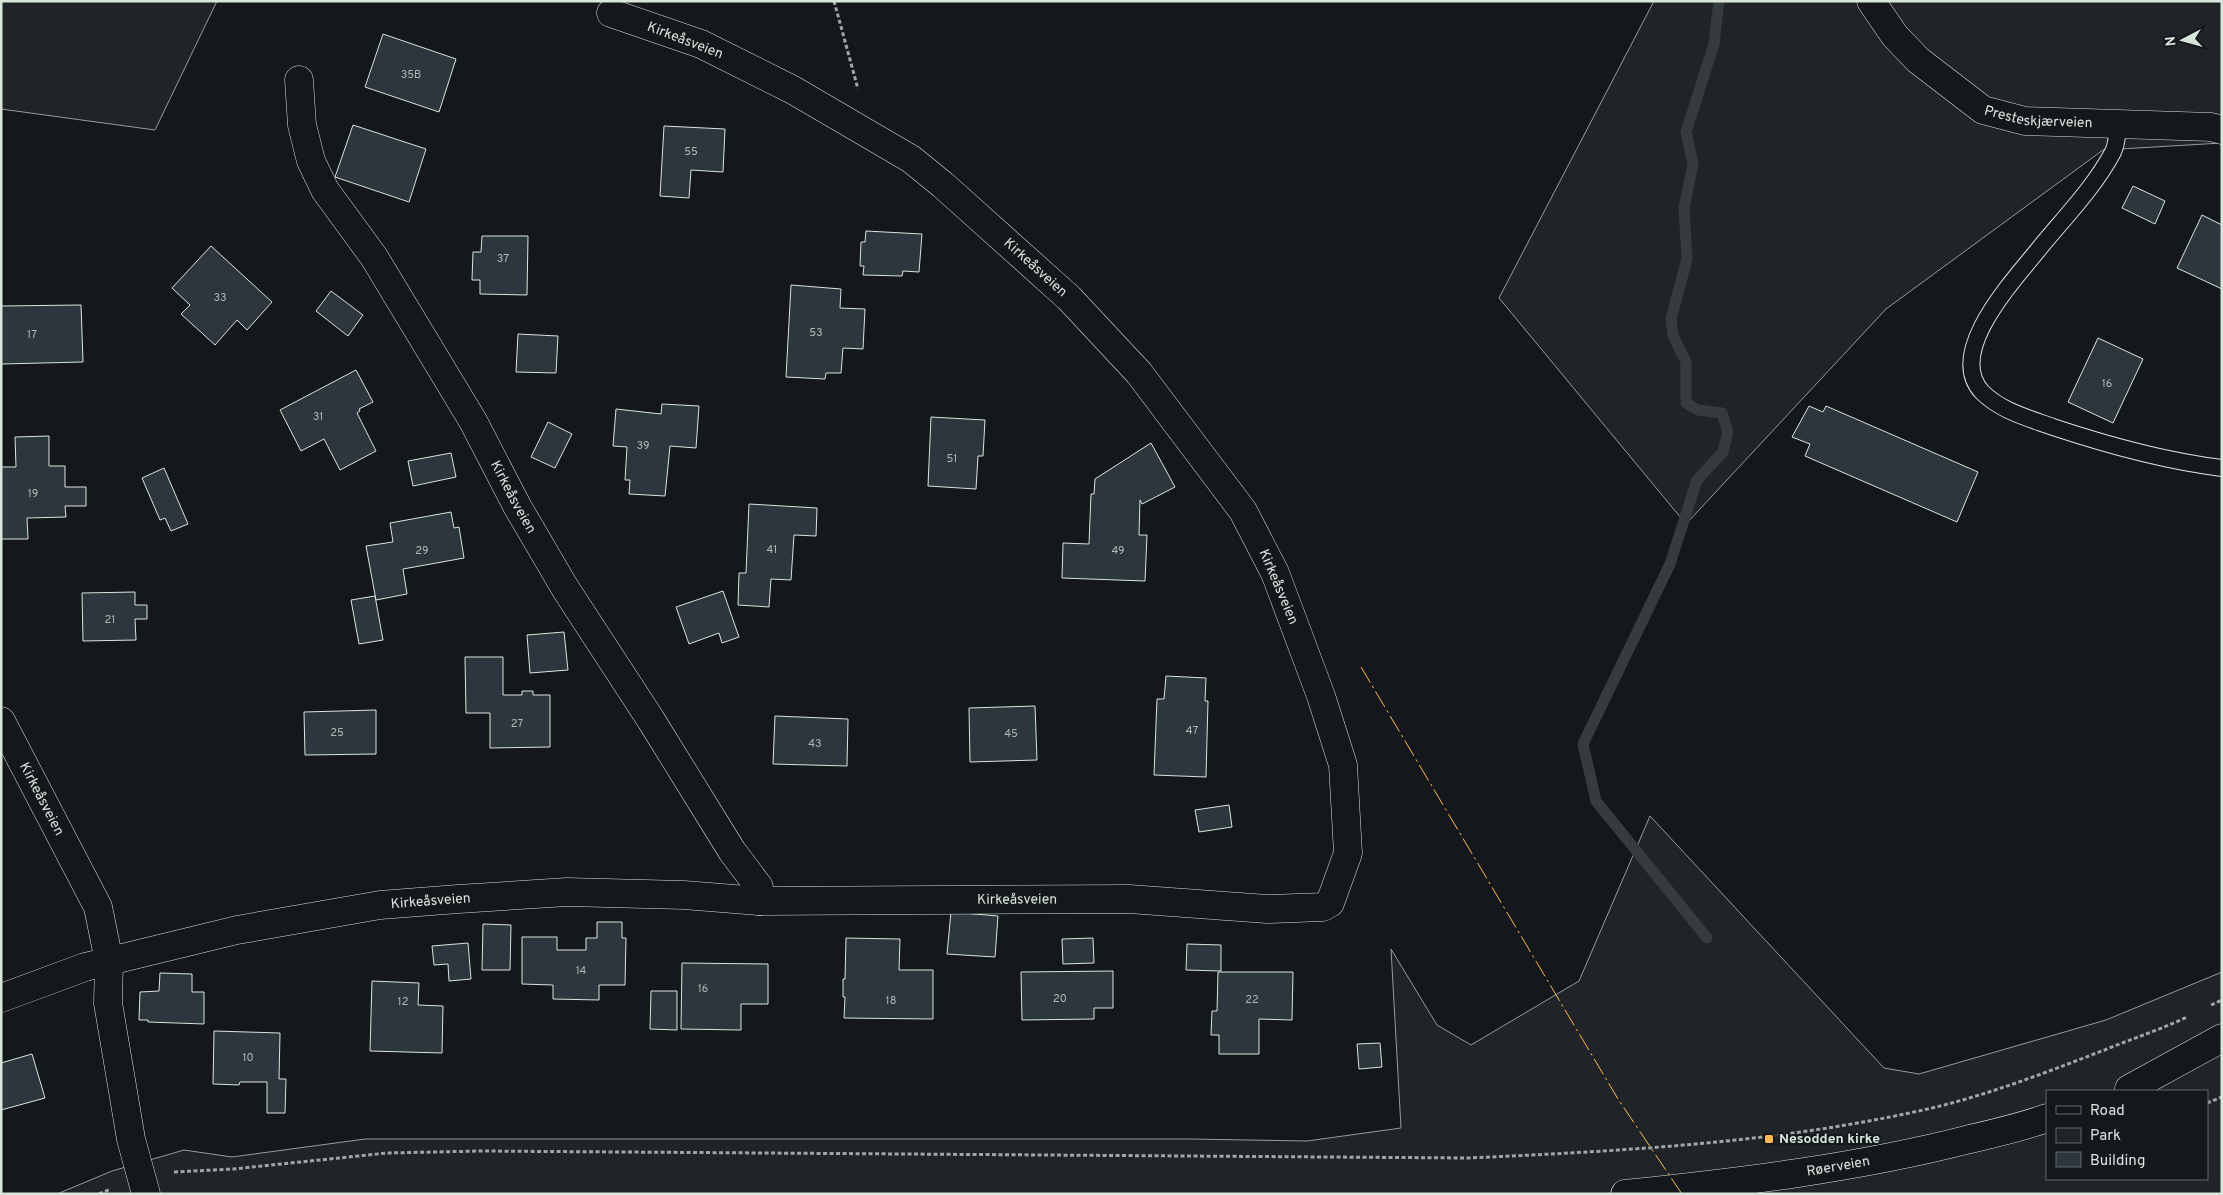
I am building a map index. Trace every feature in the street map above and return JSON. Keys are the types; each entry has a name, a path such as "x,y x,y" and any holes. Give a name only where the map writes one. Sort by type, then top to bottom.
{"street":[{"name":"Presteskjærveien","path":"1871,1 1894,36 1918,60 1983,110 2025,121 2222,130"},
{"name":"Kirkeåsveien","path":"1,998 85,967 109,961 237,930 380,905 567,892 684,895 758,901 1129,899 1267,910 1323,907 1330,903 1348,853 1343,765 1321,696 1275,573 1243,511 1139,373 1069,298 943,185 911,159 793,90 702,44 611,14"},
{"name":"Kirkeåsveien","path":"299,80 302,125 311,161 325,190 374,257 473,421 517,506 565,588 651,720 732,851 760,887 758,901"},
{"name":"Kirkeåsveien","path":"1,721 98,907 109,961 108,1003 131,1139 144,1185"},
{"path":"2126,1090 2222,1038"},
{"path":"2126,1090 2222,1059"},
{"name":"Røerveien","path":"1625,1194 1712,1185 1853,1165 1930,1149 2046,1118"}],"lane":[{"path":"2118,126 2113,151 2096,178 1992,307 1978,333 1973,352 1975,380 1982,391 2014,414 2108,445 2222,468"}],"path":[{"path":"834,1 871,136"},
{"path":"2207,1007 2222,1000"},
{"path":"100,1194 144,1185 173,1172 234,1169 387,1153 481,1150 1468,1158 1592,1152 1768,1136 1845,1126 1933,1108 2062,1066 2192,1014"},
{"path":"2208,1103 2222,1097"}],"green space":[{"path":"1,1 217,1 155,130 1,109"},
{"path":"1654,1 2222,1 2222,143 2103,150 1886,309 1686,524 1499,298"},
{"path":"1650,816 1884,1068 1919,1074 2106,1020 2222,972 2222,1194 57,1194 112,1171 184,1150 232,1157 365,1139 1191,1139 1307,1141 1401,1128 1391,949 1437,1025 1471,1045 1579,981"}],"building":[{"path":"383,34 456,59 439,112 365,87"},
{"path":"353,125 426,149 409,202 335,177"},
{"path":"664,126 725,129 723,172 691,170 689,198 660,196"},
{"path":"2133,186 2165,201 2155,224 2122,208"},
{"path":"2202,215 2222,225 2222,289 2177,268"},
{"path":"866,231 922,234 919,272 903,271 902,276 863,275 864,266 860,266 861,242 865,242"},
{"path":"482,236 528,236 527,295 480,294 480,280 472,280 473,252 481,252"},
{"path":"211,246 272,302 247,330 237,320 215,345 181,314 190,305 172,288"},
{"path":"791,285 841,289 840,308 865,309 863,349 843,348 841,373 826,373 825,379 786,377"},
{"path":"331,291 363,315 348,336 316,311"},
{"path":"81,305 83,362 1,364 1,306"},
{"path":"518,334 558,336 556,373 516,372"},
{"path":"2098,338 2143,359 2113,423 2068,402"},
{"path":"356,370 373,402 359,409 360,411 357,413 376,451 340,470 324,439 301,451 280,410"},
{"path":"662,404 699,406 696,448 670,446 665,496 629,494 630,480 625,480 627,447 613,446 616,409 661,414"},
{"path":"1809,406 1823,412 1826,406 1978,472 1957,522 1805,456 1810,444 1792,437"},
{"path":"931,417 985,420 983,456 978,456 976,489 928,486"},
{"path":"548,422 572,434 555,468 531,457"},
{"path":"49,436 49,466 65,466 65,487 86,487 86,506 65,506 66,517 27,518 28,539 1,539 1,467 16,467 15,437"},
{"path":"1151,443 1175,487 1142,504 1140,500 1139,535 1147,535 1145,581 1062,578 1063,543 1089,544 1091,494 1094,494 1095,479"},
{"path":"451,453 456,477 413,486 408,461"},
{"path":"164,468 188,524 171,531 165,518 160,520 142,478"},
{"path":"749,504 817,508 816,536 794,535 791,580 771,579 769,607 738,605 739,573 746,573"},
{"path":"451,512 454,528 459,527 464,558 403,569 407,594 376,600 366,546 393,542 390,523"},
{"path":"723,591 739,637 722,643 719,633 689,644 676,607"},
{"path":"135,592 135,605 147,605 147,619 135,619 136,640 83,641 82,593"},
{"path":"375,596 383,640 359,644 351,600"},
{"path":"564,632 568,670 530,673 527,635"},
{"path":"465,657 503,657 503,695 522,695 522,691 533,691 533,695 550,695 550,747 490,748 490,713 466,713"},
{"path":"1166,676 1206,678 1205,701 1208,701 1206,777 1154,775 1157,699 1164,699"},
{"path":"1035,706 1037,760 970,762 969,708"},
{"path":"376,710 376,754 305,755 304,712"},
{"path":"775,716 848,719 847,766 773,764"},
{"path":"1229,805 1232,827 1199,832 1195,810"},
{"path":"951,912 998,916 995,957 947,954"},
{"path":"597,922 622,922 622,938 626,938 625,985 599,985 599,1000 553,999 553,985 522,984 522,937 557,937 557,950 586,950 586,938 597,938"},
{"path":"483,924 511,925 510,970 482,970"},
{"path":"846,938 900,939 899,970 933,970 933,1019 844,1018 845,997 843,997 843,979 845,979"},
{"path":"1093,938 1094,963 1063,964 1062,939"},
{"path":"468,943 471,979 449,981 448,964 434,965 432,946"},
{"path":"1187,944 1221,945 1221,971 1186,970"},
{"path":"682,963 768,964 768,1004 741,1004 741,1030 681,1029"},
{"path":"1113,971 1113,1008 1094,1008 1094,1019 1022,1020 1021,972"},
{"path":"1218,972 1293,972 1292,1020 1259,1019 1259,1054 1219,1054 1219,1035 1211,1035 1212,1011 1217,1011"},
{"path":"160,973 192,974 192,992 204,992 204,1024 139,1020 140,992 159,991"},
{"path":"372,981 419,983 418,1005 443,1006 442,1053 370,1051"},
{"path":"651,991 677,991 677,1030 650,1029"},
{"path":"214,1031 280,1033 279,1079 286,1079 285,1113 267,1113 267,1082 240,1082 239,1085 213,1084"},
{"path":"1380,1043 1382,1067 1359,1069 1357,1044"},
{"path":"32,1054 45,1098 1,1110 1,1063"}],"waterway":[{"path":"1707,938 1596,801 1583,744 1670,564 1697,480 1723,452 1728,432 1722,413 1698,410 1686,403 1686,362 1673,336 1671,319 1687,259 1684,208 1693,164 1686,132 1714,44 1719,1"}],"power":[{"path":"1361,667 1618,1099 1682,1194"}],"place":[{"name":"Nesodden kirke","path":"1769,1139"}]}
